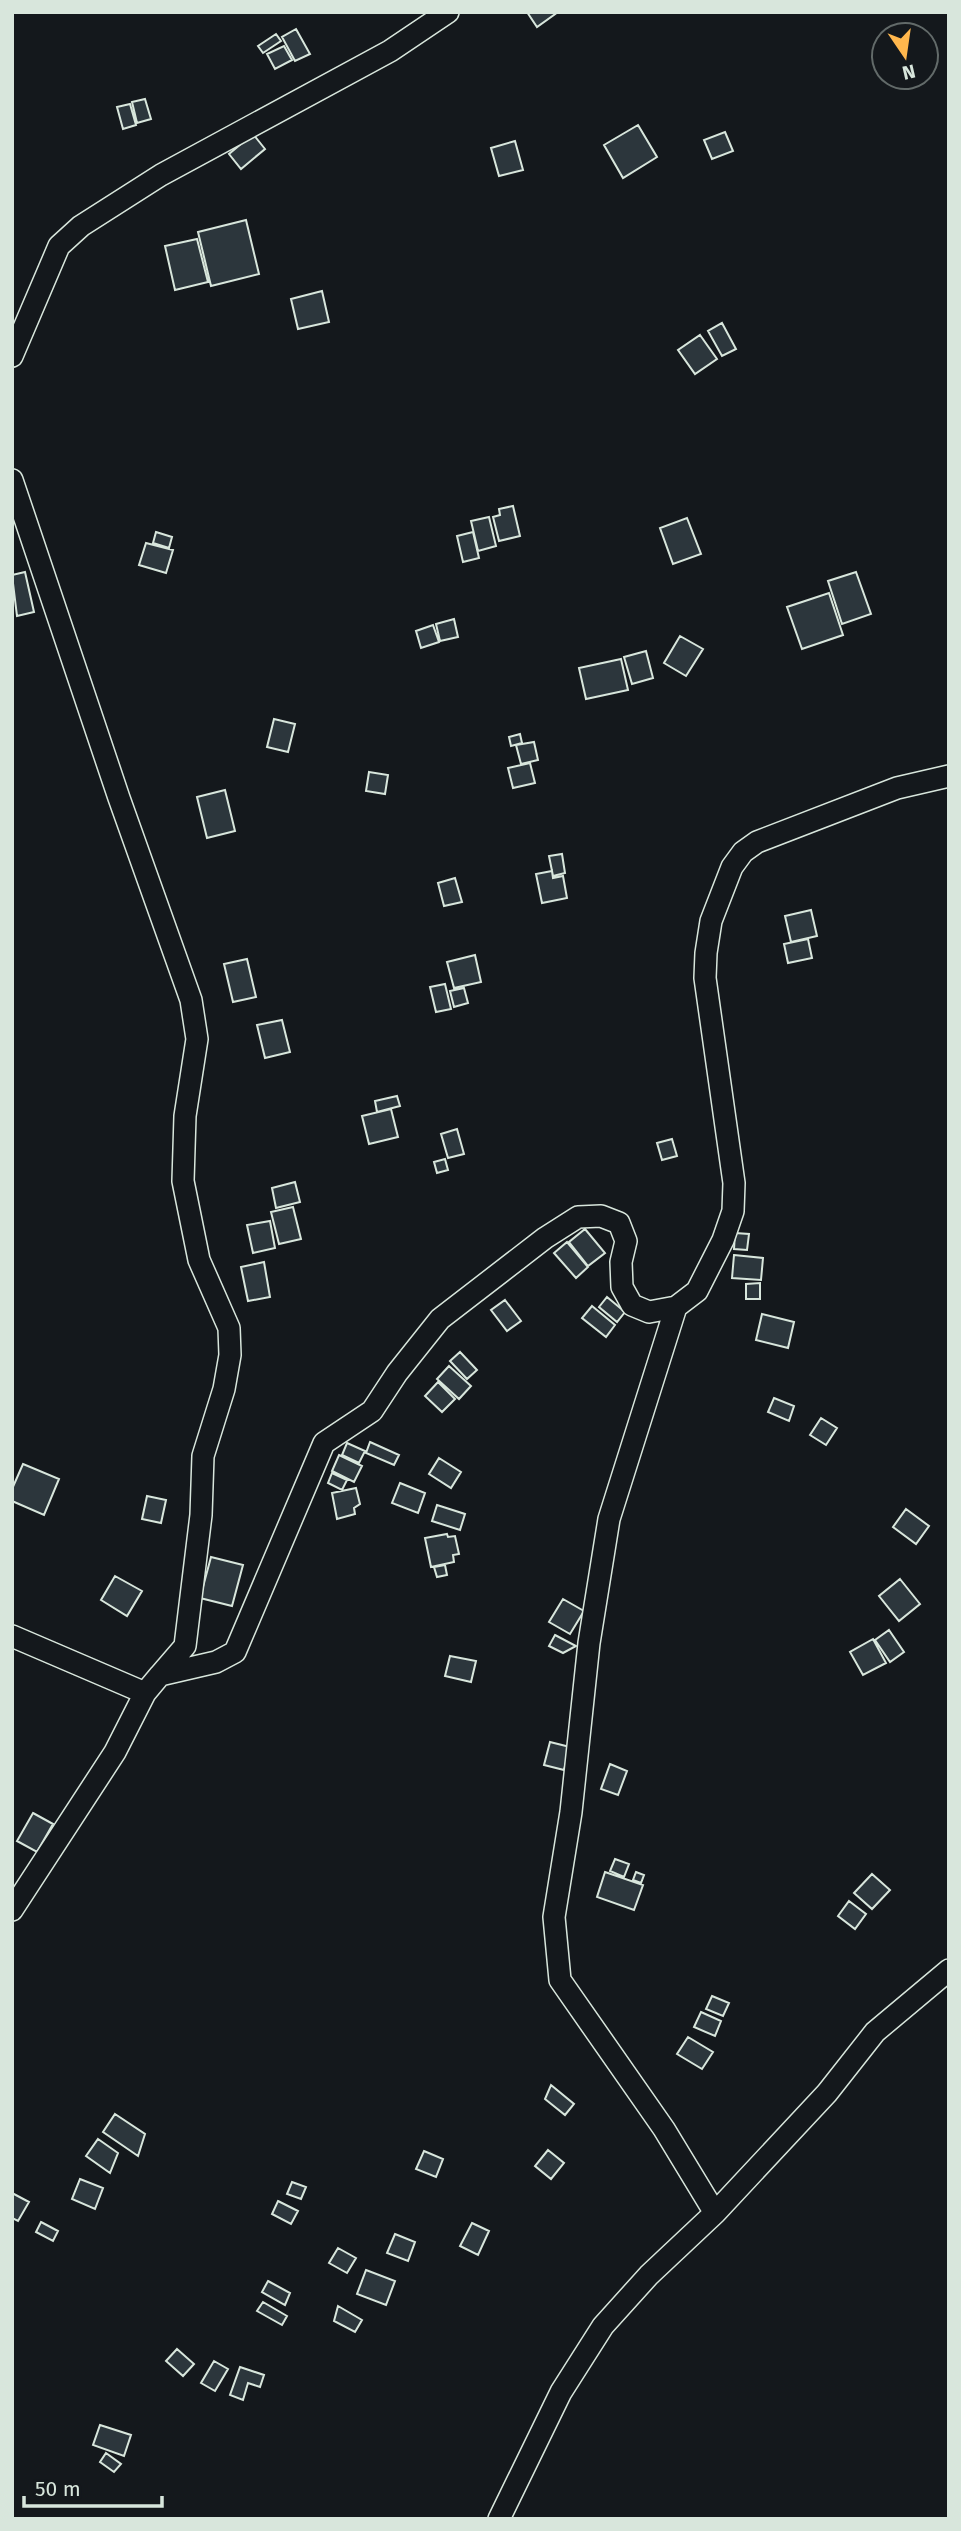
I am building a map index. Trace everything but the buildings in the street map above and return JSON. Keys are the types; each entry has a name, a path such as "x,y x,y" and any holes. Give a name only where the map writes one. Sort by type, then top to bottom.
{"street":[{"path":"12,356 59,246 81,226 161,176 390,51 447,12"},
{"path":"12,480 118,799 191,999 197,1039 185,1116 183,1181 199,1260 229,1328 230,1354 224,1390 203,1456 201,1515 185,1646 145,1693 115,1752 12,1910"},
{"path":"160,1675 216,1662 235,1652 324,1443 372,1411 397,1373 440,1319 545,1238 578,1217 601,1216 619,1223 626,1241 621,1262 622,1287 632,1305 649,1312 676,1307 696,1291 723,1240 733,1211 731,1147 705,978 710,921 732,867 743,852 757,842 897,788 949,776"},
{"path":"676,1307 609,1520 589,1643 571,1812 554,1917 560,1980 664,2129 715,2213"},
{"path":"12,1636 145,1693"},
{"path":"499,2519 561,2392 603,2326 649,2275 715,2213 827,2093 875,2032 949,1970"}]}
